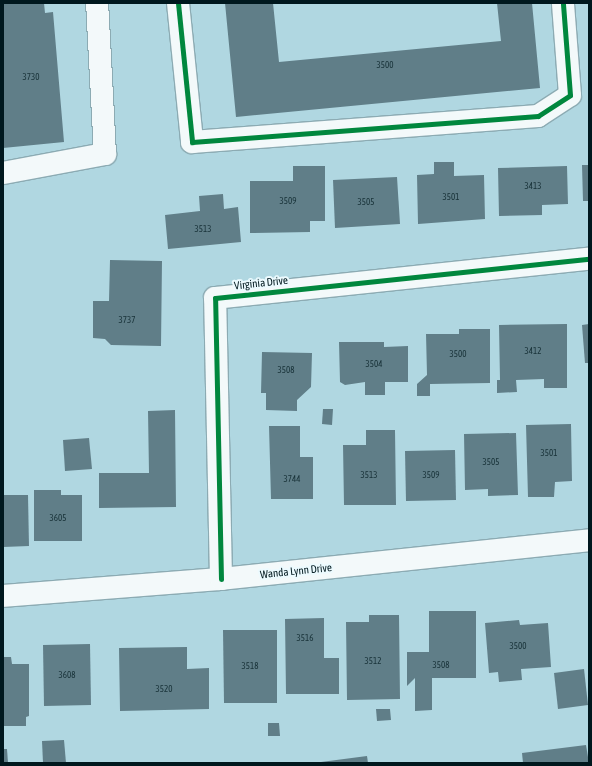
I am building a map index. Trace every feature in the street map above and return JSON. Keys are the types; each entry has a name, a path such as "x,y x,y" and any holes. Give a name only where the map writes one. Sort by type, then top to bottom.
{"street":[{"path":"3,173 105,154 96,3"},
{"path":"178,3 192,142 538,116 570,95 562,3"},
{"name":"Virginia Drive","path":"220,579 215,298 589,259"},
{"name":"Wanda Lynn Drive","path":"3,596 220,579 589,540"}],"building":[{"path":"3,3 44,3 45,13 53,12 64,142 3,148"},
{"path":"225,3 273,3 279,62 501,41 497,3 532,3 540,88 236,117"},
{"path":"434,162 454,162 454,176 484,175 485,219 418,224 417,175 434,174"},
{"path":"582,165 589,165 589,201 583,201"},
{"path":"293,166 325,166 325,221 310,221 310,232 250,233 250,181 293,181"},
{"path":"567,166 568,204 542,205 542,215 499,216 498,168"},
{"path":"397,177 400,224 335,228 333,180"},
{"path":"223,194 224,209 238,207 241,242 168,249 165,215 200,211 199,196"},
{"path":"110,260 162,261 161,346 111,345 105,339 93,338 93,301 109,301"},
{"path":"567,324 567,388 544,388 544,379 516,380 517,392 497,393 497,380 500,380 499,325"},
{"path":"589,324 589,363 585,363 582,325"},
{"path":"459,329 490,329 490,383 430,384 430,396 417,396 417,384 427,375 426,334 459,334"},
{"path":"339,342 384,342 384,347 408,346 408,382 385,382 385,395 365,395 365,382 345,385 340,382"},
{"path":"262,352 312,353 311,387 297,400 297,411 266,410 266,393 261,393"},
{"path":"323,409 333,409 332,425 322,424"},
{"path":"175,410 176,507 99,508 99,473 149,473 148,411"},
{"path":"571,424 572,481 555,482 554,497 528,497 526,425"},
{"path":"269,426 300,426 300,457 313,457 313,499 271,499"},
{"path":"366,430 395,430 396,505 344,505 343,445 366,445"},
{"path":"516,433 518,495 488,496 488,489 465,490 464,434"},
{"path":"89,438 92,469 65,471 63,440"},
{"path":"455,450 456,500 406,501 405,451"},
{"path":"34,490 61,490 61,495 82,495 82,541 34,541"},
{"path":"3,495 28,495 29,546 3,547"},
{"path":"429,611 476,611 476,678 432,678 432,710 415,711 415,678 407,686 407,652 429,652"},
{"path":"369,615 399,615 400,699 347,700 346,622 369,622"},
{"path":"324,618 324,658 339,658 339,694 286,694 285,619"},
{"path":"519,620 520,625 548,623 551,667 521,669 522,680 499,682 498,672 489,673 485,623"},
{"path":"223,630 277,630 277,703 224,703"},
{"path":"90,644 91,705 44,706 43,645"},
{"path":"187,647 187,669 209,668 209,709 120,711 119,648"},
{"path":"3,657 11,657 12,664 29,664 29,716 26,717 26,726 4,726"},
{"path":"584,669 588,705 558,709 554,673"},
{"path":"376,709 390,709 391,720 377,721"},
{"path":"268,723 279,723 280,736 268,736"},
{"path":"64,740 66,763 43,763 42,741"},
{"path":"586,745 589,763 523,763 522,753"},
{"path":"3,749 7,749 8,763 3,763"},
{"path":"367,756 368,763 321,763 321,762"}],"cycle path":[{"path":"178,3 192,142 538,116 570,95 563,3"},
{"path":"221,579 215,298 589,259"}]}
